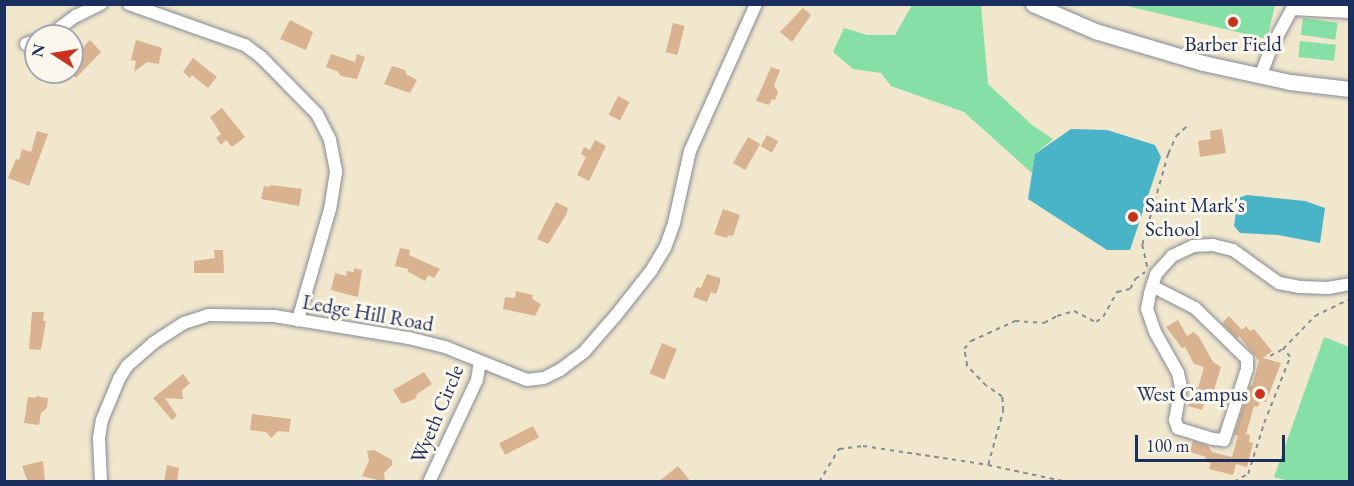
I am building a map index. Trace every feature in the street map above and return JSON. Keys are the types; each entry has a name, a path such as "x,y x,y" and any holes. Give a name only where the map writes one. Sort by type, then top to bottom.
{"main road":[{"path":"1033,4 1127,42 1260,76 1350,89"}],"street":[{"path":"65,24 101,4"},
{"path":"129,4 245,45 268,63 317,114 330,140 336,172 330,209 298,320"},
{"name":"Ledge Hill Road","path":"101,482 99,438 110,399 127,366 153,343 184,323 209,315 274,316 409,338 445,347 528,380 544,378 560,370 584,352 645,279 665,248 674,224 690,151 756,4"},
{"path":"1260,76 1292,9 1350,12"},
{"path":"1152,286 1195,308 1246,359 1247,369 1224,440 1213,439 1178,428 1175,420 1181,387 1178,373 1155,332 1148,309 1152,286 1156,274 1172,256 1193,246 1213,245 1233,250 1279,283 1300,287 1328,288 1350,285"},
{"name":"Wyeth Circle","path":"429,482 477,380 480,362"}],"path":[{"path":"988,465 1003,411 1002,396 987,386 967,366 964,349 971,341 1015,321 1044,323 1074,311 1096,322 1102,317 1117,292 1131,289 1135,279 1148,270 1142,255 1142,245 1168,154 1176,136 1187,126"},
{"path":"1270,356 1283,349 1315,316 1350,299"},
{"path":"1235,481 1248,474 1264,423 1290,357 1283,349"},
{"path":"819,482 839,449 863,446 988,465 1067,482"}],"green space":[{"path":"912,5 981,5 988,84 1032,125 1053,139 1035,154 1032,173 964,112 891,86 881,73 853,69 833,52 844,28 867,35 895,35"},
{"name":"Barber Field","path":"1123,5 1275,5 1267,39"},
{"path":"1303,18 1338,23 1335,40 1301,35"},
{"path":"1300,41 1336,45 1334,61 1298,57"},
{"path":"1324,337 1349,347 1349,481 1289,481 1274,477"}],"water":[{"path":"1071,129 1107,130 1155,145 1161,157 1130,250 1107,250 1028,199 1035,154"},
{"path":"1247,195 1305,201 1325,208 1320,243 1278,235 1240,233 1234,226 1238,198"}],"building":[{"path":"803,8 811,15 792,42 780,32"},
{"path":"290,20 313,32 306,50 280,39"},
{"path":"673,23 685,26 677,55 666,52"},
{"path":"90,40 101,52 84,70 84,46"},
{"path":"136,40 162,48 159,64 147,62 134,72 136,61 131,60"},
{"path":"331,54 355,62 357,54 365,57 357,79 341,76 337,71 326,67"},
{"path":"193,58 217,77 208,88 192,75 190,78 183,72"},
{"path":"392,66 405,70 406,74 417,80 410,93 384,84"},
{"path":"771,67 780,70 774,86 778,92 775,100 772,99 769,105 756,101"},
{"path":"618,96 630,102 620,121 608,115"},
{"path":"222,108 245,137 232,147 226,140 221,145 216,138 221,134 210,117"},
{"path":"1222,129 1226,153 1200,157 1198,141 1211,139 1210,131"},
{"path":"37,131 48,134 29,186 8,178 16,159 19,160 22,149 31,152"},
{"path":"767,135 778,141 772,153 761,146"},
{"path":"748,137 760,144 745,170 733,163"},
{"path":"595,140 606,146 589,181 577,175 586,157 581,154 584,147 590,150"},
{"path":"270,185 302,189 299,206 261,199 264,186 270,187"},
{"path":"556,202 568,208 548,244 537,239"},
{"path":"723,209 740,215 733,236 728,235 727,238 714,234"},
{"path":"400,248 410,250 409,255 440,269 434,278 428,275 425,281 407,271 409,269 395,266"},
{"path":"214,250 223,250 224,273 194,273 194,261 215,258"},
{"path":"354,268 362,270 358,297 331,290 335,273 346,276 347,271 354,272"},
{"path":"707,274 720,278 720,283 716,294 711,292 707,302 693,297 697,287 701,288"},
{"path":"516,291 533,295 532,299 541,304 535,316 503,309 505,297 515,298"},
{"path":"32,312 44,312 43,321 46,321 41,350 29,349"},
{"name":"West Campus","path":"1229,316 1242,330 1246,326 1250,331 1254,329 1272,351 1263,358 1281,363 1266,402 1260,401 1258,407 1254,406 1246,434 1250,435 1249,442 1253,443 1247,467 1236,464 1233,475 1209,469 1211,463 1204,461 1206,457 1190,452 1193,441 1208,446 1212,452 1232,457 1238,436 1234,435 1259,361 1239,336 1237,338 1222,323"},
{"name":"West Campus","path":"1178,320 1187,336 1194,332 1213,362 1221,367 1214,390 1209,389 1202,410 1188,406 1196,387 1198,388 1204,367 1194,364 1185,347 1182,348 1166,327"},
{"path":"662,343 677,349 664,380 650,374"},
{"path":"424,372 432,384 417,394 415,399 402,404 393,390"},
{"path":"183,374 190,383 182,390 183,399 165,398 177,416 172,420 153,398"},
{"path":"36,396 48,398 47,408 41,413 39,425 24,423 28,397 36,398"},
{"path":"252,414 291,419 289,432 278,431 271,438 266,432 250,430"},
{"path":"533,426 539,438 505,455 499,443"},
{"path":"374,450 392,460 392,465 384,473 385,482 362,476 369,461 367,451"},
{"path":"43,461 45,482 28,482 22,466"},
{"path":"167,465 179,468 177,482 164,482"},
{"path":"678,466 691,482 658,482"}],"place":[{"name":"Barber Field","path":"1233,22"},
{"name":"Saint Mark's School","path":"1133,217"},
{"name":"West Campus","path":"1260,394"}]}
